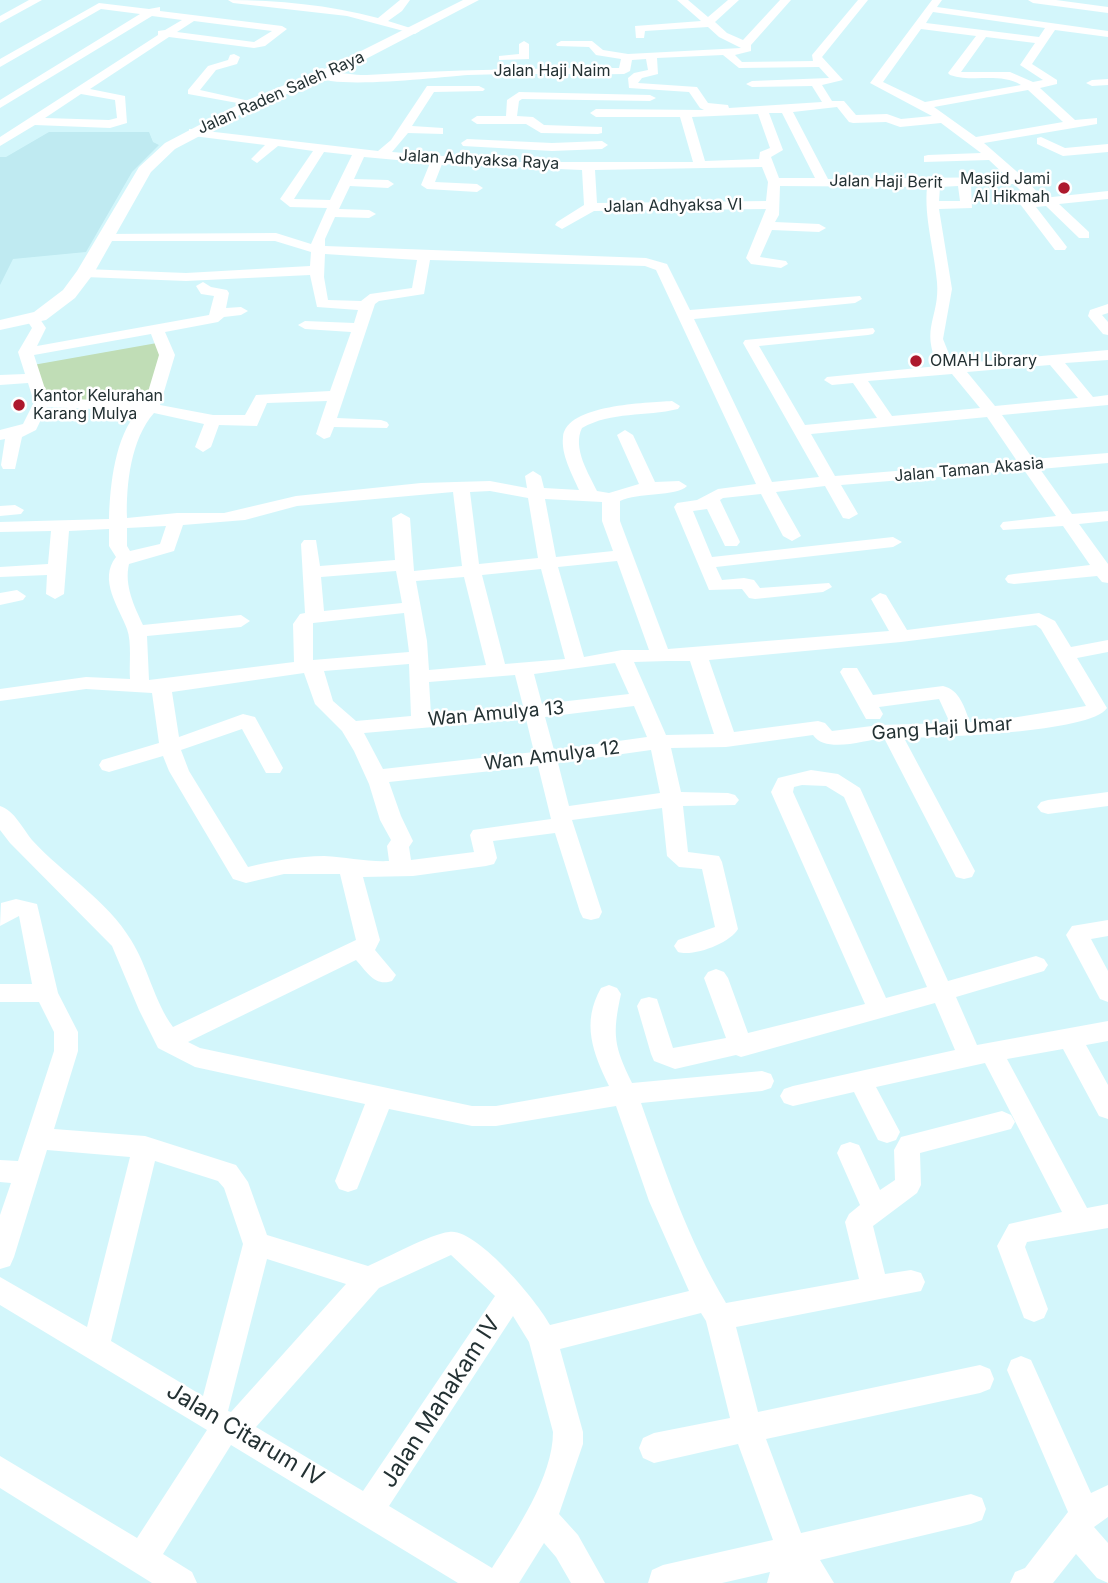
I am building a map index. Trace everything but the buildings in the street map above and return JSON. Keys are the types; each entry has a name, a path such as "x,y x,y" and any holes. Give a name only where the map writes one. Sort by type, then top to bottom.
{"main road":[{"name":"Jalan Raden Saleh Raya","path":"0,325 33,319 59,305 85,272 145,170 158,155 194,132 250,104 320,76 415,31 471,0"}],"street":[{"path":"0,9 17,0"},
{"path":"0,20 37,0"},
{"path":"0,106 170,0"},
{"path":"233,0 324,10"},
{"path":"261,0 352,14 415,31"},
{"path":"682,0 727,38 745,45"},
{"path":"640,36 639,28 706,20 734,0"},
{"name":"Jalan Haji Naim","path":"320,76 359,79 470,72 622,71 626,70 629,57 683,57 747,49 745,45 786,0"},
{"path":"752,85 836,80 816,57 863,0"},
{"path":"1033,0 1066,2 1108,10"},
{"path":"379,22 403,3"},
{"path":"383,4 403,3"},
{"path":"1084,235 974,141 923,106 876,80 934,4 1108,34"},
{"path":"0,64 97,7 104,6 282,29 261,44 254,45 125,28"},
{"path":"0,142 193,17"},
{"path":"918,25 1041,41"},
{"path":"923,106 1053,82 1026,65 1052,26"},
{"path":"983,34 954,73 975,78 1010,75 1031,87 1072,124"},
{"path":"499,72 504,56 525,57 524,44"},
{"path":"561,44 593,44 600,53 629,57"},
{"path":"726,52 739,65 820,64"},
{"path":"651,55 654,72 636,76 632,80 633,86 693,89"},
{"path":"234,57 233,62 212,68 192,92 250,104"},
{"path":"683,57 694,80 693,89 706,107 756,110"},
{"path":"0,64 13,67"},
{"path":"750,66 752,85 748,91 778,150 765,153 765,163 774,182 773,205 768,226 758,242 753,259 781,264"},
{"path":"27,69 54,72"},
{"path":"470,72 482,81 477,98 477,120 469,138 552,146 602,145"},
{"path":"529,72 535,79 539,96"},
{"path":"1092,83 1108,82"},
{"path":"815,83 828,103"},
{"path":"382,154 409,124 431,88 477,98"},
{"path":"0,90 68,100"},
{"path":"34,121 121,121 122,102 119,97 82,91"},
{"path":"511,121 513,100 519,95 648,97 653,102 655,113"},
{"path":"594,98 605,166"},
{"path":"596,113 685,114 786,110 840,103 855,119 887,118 900,123 942,119"},
{"path":"786,110 823,182"},
{"path":"685,114 700,165"},
{"path":"477,120 533,121 541,129 598,131"},
{"path":"974,141 1093,121"},
{"path":"409,124 439,131"},
{"path":"1012,134 1025,142 1104,131"},
{"name":"Jalan Adhyaksa Raya","path":"194,132 437,160 588,166 765,163"},
{"path":"1041,141 1063,152 1105,148"},
{"path":"257,159 275,142"},
{"path":"321,148 286,199 290,204 369,214"},
{"path":"360,152 318,239 318,270 322,304 367,306"},
{"path":"928,159 991,156"},
{"path":"437,160 427,185 477,188"},
{"name":"Jalan Adhyaksa VI","path":"588,166 591,207 773,205"},
{"name":"Jalan Haji Berit","path":"774,182 964,183 1019,180"},
{"path":"346,182 388,184"},
{"path":"934,183 930,205 944,279 945,304 936,337 952,370 991,411 1106,572"},
{"path":"930,205 967,205 964,183"},
{"path":"660,190 660,206"},
{"path":"1060,247 1027,204 1108,195"},
{"path":"562,225 591,207"},
{"path":"768,226 820,228"},
{"path":"105,238 276,237 318,250 424,256 646,262 662,267 766,488 792,536"},
{"path":"382,425 325,428 367,306 375,298 419,291 424,256"},
{"path":"85,272 186,277 318,270"},
{"path":"26,352 213,319 218,313 222,293 206,290 203,286"},
{"path":"686,315 855,299"},
{"path":"1108,308 1095,313 1095,316 1108,331"},
{"path":"218,313 241,311"},
{"path":"33,319 39,328 26,352 32,378 43,402"},
{"path":"305,326 361,328"},
{"path":"125,557 118,545 118,493 134,426 151,407 167,355 156,329"},
{"path":"849,514 750,343 868,331"},
{"path":"832,380 1108,355"},
{"path":"1054,360 1089,402"},
{"path":"0,380 32,378"},
{"path":"858,378 887,421"},
{"path":"43,402 151,407 183,416 252,421 254,410 262,398 337,396"},
{"path":"802,430 1108,400"},
{"path":"9,465 7,434 30,427 43,402"},
{"path":"590,495 573,454 570,432 574,427 594,416 612,412 672,406"},
{"path":"203,447 213,420"},
{"path":"625,435 649,488"},
{"name":"Jalan Taman Akasia","path":"705,563 683,509 702,505 718,494 830,481 1108,458"},
{"path":"0,527 234,516 296,501 509,481 611,499 619,494 649,488 679,486"},
{"path":"534,485 548,562 576,664"},
{"path":"461,486 463,539 474,571 497,670"},
{"path":"275,487 277,507"},
{"path":"611,499 611,521 661,657"},
{"path":"711,499 731,542"},
{"path":"1009,526 1108,516"},
{"path":"177,518 168,547 156,552 125,557 119,565 121,599 137,631 150,687 179,771 241,873 251,876 284,866 325,864 350,868 401,869 486,858 481,835 672,799 728,800"},
{"path":"401,518 405,571 418,641 421,721"},
{"path":"55,594 60,529 65,526"},
{"path":"823,587 755,594 748,584 744,583 715,586 705,563 893,542"},
{"path":"310,544 315,617"},
{"path":"313,572 474,571 624,555"},
{"path":"0,572 58,569"},
{"path":"1014,579 1106,572"},
{"path":"880,598 901,636"},
{"path":"401,869 398,846 402,841 396,824 391,820 379,776 372,771 351,728 327,707 321,698 309,667 302,624 307,618 412,607"},
{"path":"0,695 86,683 150,687 309,667 497,670 576,664 622,656 698,655 901,636 1039,619 1046,622 1066,654 1108,646"},
{"path":"137,631 242,621"},
{"name":"Gang Haji Umar","path":"726,740 803,728 818,728 824,736 832,738 885,732 963,731 1095,711 1096,704 1066,654"},
{"path":"698,655 726,740"},
{"path":"622,656 659,742 672,799 678,856 687,861 711,862 727,929 704,941"},
{"path":"523,668 562,820 591,912"},
{"path":"850,672 862,699 868,702 964,872"},
{"path":"868,702 943,692 950,698 963,731"},
{"name":"Wan Amulya 13","path":"351,728 533,712 640,699"},
{"path":"109,765 245,722 274,768"},
{"name":"Wan Amulya 12","path":"379,776 546,758 659,742 726,740"},
{"path":"880,1011 782,792 785,783 792,779 818,777 845,787 853,793 940,993 981,1054 1080,1220"},
{"path":"1048,807 1108,799"},
{"path":"1,818 29,850 112,929 126,949 160,1031 167,1041 195,1057 450,1113 496,1116 625,1094 762,1081"},
{"path":"167,1041 360,949 368,940 350,868"},
{"path":"0,918 11,908 20,906 29,910 46,993 66,1032 66,1051 0,1256"},
{"path":"1108,928 1084,931 1077,935 1108,993"},
{"path":"360,949 384,975"},
{"path":"649,1006 663,1054 675,1059 741,1047 880,1011 1036,965"},
{"path":"716,978 741,1047"},
{"path":"0,993 46,993"},
{"path":"609,994 603,1026 605,1053 625,1094 662,1201 713,1308 747,1427 792,1550 818,1583"},
{"path":"793,1096 981,1054 1104,1032"},
{"path":"1070,1038 1108,1109"},
{"path":"860,1080 887,1132"},
{"path":"348,1181 380,1098"},
{"path":"875,1289 858,1226 860,1219 908,1185 907,1150 910,1145 1002,1122"},
{"path":"38,1138 145,1147 233,1177 257,1244 225,1423"},
{"path":"96,1346 145,1147"},
{"path":"850,1153 876,1210"},
{"path":"0,1171 27,1172"},
{"path":"1034,1309 1011,1247 1019,1232 1108,1216"},
{"path":"147,1552 225,1423 369,1279 450,1243 459,1245 523,1305 543,1340 568,1432 564,1458 542,1518 501,1583"},
{"path":"257,1244 369,1279"},
{"path":"543,1340 603,1325 911,1282"},
{"name":"Jalan Citarum IV","path":"0,1290 488,1583"},
{"name":"Jalan Mahakam IV","path":"369,1510 512,1293"},
{"path":"1021,1370 1089,1515 1108,1567"},
{"path":"654,1448 980,1379"},
{"path":"0,1471 147,1552 181,1583"},
{"path":"663,1581 971,1509"},
{"path":"1026,1583 1035,1579 1089,1515"},
{"path":"542,1518 567,1546 587,1582"},
{"path":"783,1583 792,1550"}],"shaded area":[{"path":"49,132 149,132 153,142 159,145 132,172 86,252 13,259 0,285 0,157 6,157"}],"green space":[{"path":"157,343 164,355 149,405 44,401 33,365"}],"place":[{"name":"Masjid Jami Al Hikmah","path":"1064,188"},
{"name":"OMAH Library","path":"916,361"},
{"name":"Kantor Kelurahan Karang Mulya","path":"19,405"}]}
